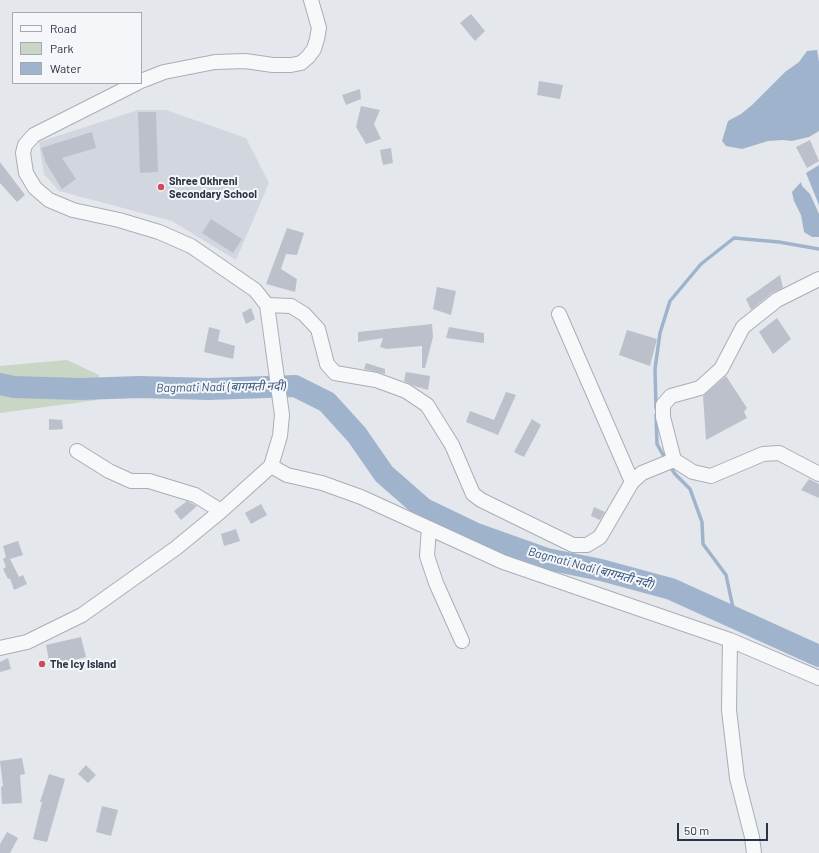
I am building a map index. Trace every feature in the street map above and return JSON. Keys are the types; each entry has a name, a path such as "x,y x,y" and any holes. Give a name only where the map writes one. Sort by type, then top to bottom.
{"street":[{"path":"142,81 164,72 215,62 245,61 273,65 290,65 301,63 314,49 319,28 311,0"},
{"path":"0,648 27,642 82,615 176,548 221,511 271,466 280,436 282,415 276,360 267,305 255,290 191,246 159,232 119,220 73,210 49,200 35,188 26,173 23,153 25,145 34,135 135,84"},
{"path":"819,279 777,300 744,327 721,369 700,388 672,396 663,405 663,417 674,460 693,472 711,476 763,454 779,453 819,474"},
{"path":"267,305 291,306 304,314 318,329 327,364 335,373 376,380 391,385 406,391 427,405 452,445 473,494 481,500 573,545 586,546 600,537 632,482 642,473 674,460"},
{"path":"559,314 632,482"},
{"path":"77,451 109,471 131,481 149,481 196,495 221,511"},
{"path":"271,466 287,475 322,483 362,497 503,562 730,640 819,678"},
{"path":"429,528 427,556 436,583 462,641"},
{"path":"730,640 729,710 737,778 752,837 754,853"}],"shaded area":[{"name":"Shree Okhreni Secondary School","path":"138,110 166,110 246,138 269,183 236,260 172,221 59,191 44,174 39,142"}],"green space":[{"path":"67,360 99,375 97,400 0,413 0,366"}],"water":[{"path":"817,50 819,62 819,131 809,137 792,141 768,141 742,149 726,146 722,141 728,121 741,114 752,105 785,72 799,62 807,51"},
{"path":"819,165 819,205 806,173"},
{"path":"801,182 802,186 810,194 819,214 819,237 812,237 804,232 801,215 794,201 792,192"}],"building":[{"path":"471,14 485,31 475,41 460,23"},
{"path":"539,81 563,85 560,99 537,95"},
{"path":"360,89 361,99 346,105 342,95"},
{"path":"361,106 380,110 374,124 381,139 366,144 356,127"},
{"path":"138,112 156,112 158,172 140,173"},
{"path":"92,132 96,148 62,158 76,179 62,189 46,163 41,148"},
{"path":"810,140 819,161 807,168 796,147"},
{"path":"391,148 393,163 383,165 380,150"},
{"path":"0,162 25,195 17,202 0,183"},
{"path":"211,219 242,239 233,253 202,233"},
{"path":"287,228 304,233 297,255 286,254 281,269 297,279 295,292 266,284"},
{"path":"780,275 783,288 772,293 751,310 746,299"},
{"path":"437,287 456,291 451,315 433,309"},
{"path":"251,308 255,319 246,324 242,313"},
{"path":"777,318 791,339 773,354 759,332"},
{"path":"432,324 433,337 425,368 422,368 422,346 387,349 380,347 383,338 358,342 358,332"},
{"path":"209,327 220,330 218,341 235,346 233,359 204,352"},
{"path":"449,327 484,333 484,343 446,338"},
{"path":"627,330 657,339 650,366 619,355"},
{"path":"366,363 385,369 385,374 364,369"},
{"path":"406,372 430,376 428,390 404,381"},
{"path":"726,376 747,408 744,412 747,418 706,440 703,396"},
{"path":"506,392 516,395 498,435 466,422 470,411 494,420"},
{"path":"49,419 62,420 63,429 49,430"},
{"path":"532,419 541,425 524,457 514,452"},
{"path":"809,479 819,484 819,498 801,490"},
{"path":"187,501 197,506 181,520 174,511"},
{"path":"261,504 267,515 251,524 245,513"},
{"path":"594,507 605,512 600,520 591,516"},
{"path":"236,529 240,541 224,546 221,534"},
{"path":"18,541 23,555 10,559 19,577 23,575 27,584 14,590 10,578 8,579 3,569 6,567 3,559 6,557 3,546"},
{"path":"81,637 86,657 50,666 46,645"},
{"path":"8,658 11,669 0,672 0,662"},
{"path":"22,758 25,774 20,775 22,803 2,804 1,787 3,786 0,761"},
{"path":"86,765 96,775 88,783 78,774"},
{"path":"49,774 65,779 47,842 33,839 42,802 40,802"},
{"path":"102,806 118,810 111,836 96,832"},
{"path":"7,832 18,838 10,853 0,853 0,844"}],"waterway":[{"path":"656,408 655,369 660,333 670,301 701,264 734,238 779,242 819,249"},
{"name":"Bagmati Nadi (बागमती नदी)","path":"0,384 14,387 80,389 140,387 209,389 295,386 327,402 357,435 384,474 424,509 474,533 547,559 601,570 671,589 819,656"},
{"path":"656,415 657,444 666,460"},
{"path":"669,465 675,474 690,489 702,522 703,544 726,575 735,617"}],"place":[{"name":"Shree Okhreni Secondary School","path":"161,187"},
{"name":"The Icy Island","path":"42,664"}]}
